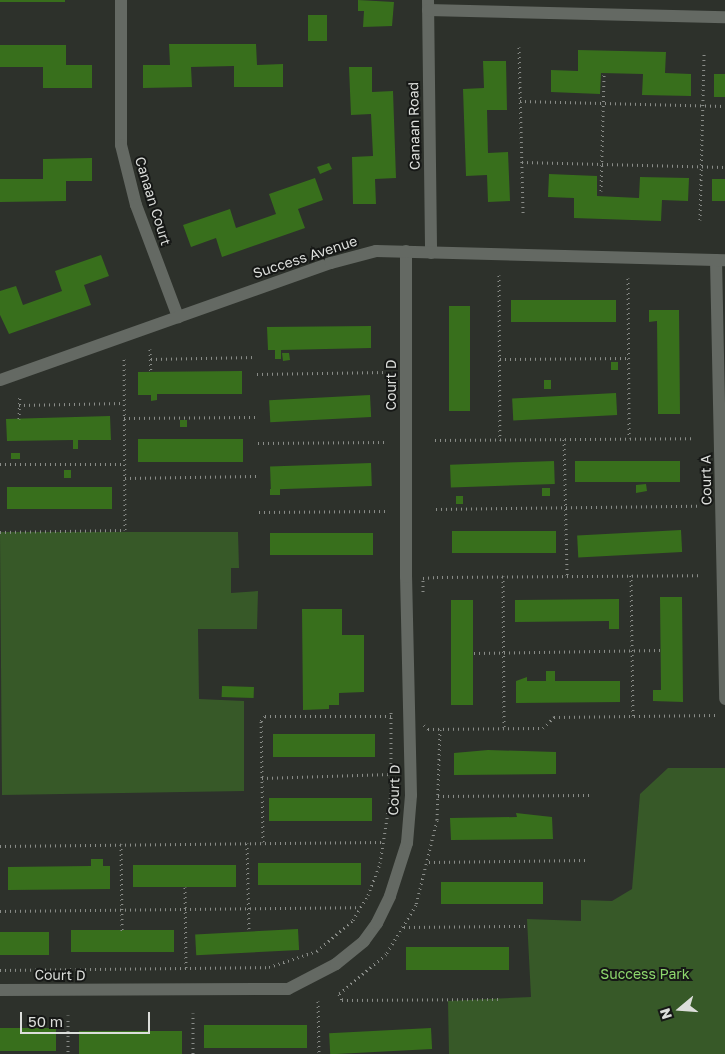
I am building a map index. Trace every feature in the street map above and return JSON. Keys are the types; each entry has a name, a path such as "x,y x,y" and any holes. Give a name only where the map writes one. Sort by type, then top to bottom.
{"street":[{"name":"Canaan Court","path":"121,0 121,145 136,205 178,317"},
{"path":"428,5 725,18"},
{"name":"Canaan Road","path":"428,5 431,253"},
{"name":"Success Avenue","path":"0,380 331,263 376,251 721,260"},
{"name":"Court D","path":"0,990 288,989 336,964 364,941 377,923 390,896 407,843 411,795 406,577 406,251"},
{"name":"Court A","path":"721,260 725,699"}],"path":[{"path":"518,47 523,216"},
{"path":"700,220 704,52"},
{"path":"601,191 604,74"},
{"path":"520,101 725,106"},
{"path":"522,162 725,168"},
{"path":"499,274 500,440"},
{"path":"628,278 630,438"},
{"path":"150,349 150,372"},
{"path":"150,359 256,357"},
{"path":"500,359 629,358"},
{"path":"0,532 125,530 124,359"},
{"path":"257,374 387,372"},
{"path":"20,396 20,419"},
{"path":"20,405 124,403"},
{"path":"124,418 258,417"},
{"path":"435,440 695,438"},
{"path":"564,439 567,576"},
{"path":"258,443 387,442"},
{"path":"0,464 125,464"},
{"path":"125,478 258,476"},
{"path":"436,509 697,506"},
{"path":"259,512 388,511"},
{"path":"423,597 423,578 698,574"},
{"path":"631,575 633,716"},
{"path":"503,576 504,729"},
{"path":"474,653 661,650"},
{"path":"0,970 186,968 288,964 335,939 359,907 374,881 383,842 391,774 391,714 265,716 261,721 263,842"},
{"path":"423,721 426,728 504,729 543,728 554,717 717,716"},
{"path":"440,729 438,796 429,862 404,927 370,970 339,994 342,1000 498,999"},
{"path":"262,778 391,774"},
{"path":"438,796 590,795"},
{"path":"246,842 249,930"},
{"path":"0,846 383,842"},
{"path":"121,844 122,931"},
{"path":"429,862 589,860"},
{"path":"185,887 186,968"},
{"path":"0,911 359,907"},
{"path":"404,927 526,926"},
{"path":"318,1001 318,1054"},
{"path":"193,1013 194,1054"},
{"path":"68,1015 68,1054"}],"green space":[{"path":"0,532 238,532 239,568 231,568 231,593 258,591 257,629 198,629 199,699 244,701 244,791 2,795"},
{"name":"Success Park","path":"668,768 725,768 725,1054 449,1054 448,1001 531,997 527,919 581,921 581,900 612,901 632,889 640,794"}],"building":[{"path":"0,0 65,0 65,2 0,2"},
{"path":"358,0 394,2 392,26 363,27 364,11 358,11"},
{"path":"308,15 327,15 327,41 308,41"},
{"path":"169,44 256,44 257,65 283,64 283,87 234,87 234,66 191,67 192,87 143,88 143,65 170,65"},
{"path":"0,45 66,45 66,65 92,65 92,88 43,88 43,67 0,67"},
{"path":"578,50 666,52 665,73 691,74 691,96 642,95 643,74 601,73 600,94 551,92 551,70 578,71"},
{"path":"483,61 506,61 507,110 487,110 488,153 508,152 510,201 488,202 487,175 466,176 463,89 484,88"},
{"path":"349,67 372,67 372,92 393,91 396,178 375,179 376,204 353,204 352,157 373,156 371,114 351,115"},
{"path":"714,74 725,74 725,97 714,97"},
{"path":"92,158 92,181 66,181 66,201 0,202 0,179 43,179 43,159"},
{"path":"329,163 332,169 320,174 317,167"},
{"path":"549,174 597,176 597,196 639,198 640,177 689,178 688,201 662,200 661,221 574,218 574,198 548,197"},
{"path":"315,178 323,200 298,209 305,228 222,257 216,238 191,247 183,225 230,209 236,228 276,214 269,194"},
{"path":"712,179 725,179 725,201 712,201"},
{"path":"101,255 109,276 84,285 91,305 9,334 0,315 0,291 16,286 23,305 62,291 55,271"},
{"path":"511,300 616,300 616,322 511,322"},
{"path":"449,306 470,306 470,411 449,411"},
{"path":"649,310 679,310 680,414 658,414 657,321 649,322"},
{"path":"371,326 371,348 281,350 281,359 275,359 275,350 268,350 267,327"},
{"path":"282,353 289,353 290,360 283,361"},
{"path":"611,362 618,362 618,370 611,370"},
{"path":"242,371 242,394 157,394 157,400 151,401 151,395 138,395 138,372"},
{"path":"544,380 551,380 551,389 544,389"},
{"path":"616,393 617,415 513,420 512,398"},
{"path":"370,395 371,417 270,422 269,400"},
{"path":"110,416 111,440 78,440 78,449 73,449 73,440 7,441 6,419"},
{"path":"180,420 187,420 187,427 180,427"},
{"path":"138,439 243,439 243,462 138,462"},
{"path":"11,453 20,453 20,459 11,459"},
{"path":"554,461 555,484 451,488 450,465"},
{"path":"575,461 680,461 680,482 575,482"},
{"path":"371,463 372,486 271,490 270,467"},
{"path":"64,470 71,470 71,478 64,478"},
{"path":"646,484 647,491 636,493 636,485"},
{"path":"7,487 112,487 112,509 7,509"},
{"path":"542,488 550,488 550,496 542,496"},
{"path":"270,489 280,489 280,495 270,495"},
{"path":"456,496 463,496 463,504 456,504"},
{"path":"681,530 682,552 578,557 577,535"},
{"path":"452,531 556,531 556,553 452,553"},
{"path":"270,533 373,533 373,555 270,555"},
{"path":"660,597 682,597 683,702 653,701 653,690 661,690"},
{"path":"619,599 619,629 609,629 609,621 515,622 515,600"},
{"path":"451,600 473,600 473,705 451,705"},
{"path":"302,609 342,609 342,635 364,635 364,692 339,693 339,705 329,705 329,709 303,710"},
{"path":"546,671 555,671 555,681 620,681 620,702 516,703 516,681 527,677 527,681 546,681"},
{"path":"222,686 254,687 254,698 222,697"},
{"path":"273,734 375,734 375,757 273,757"},
{"path":"488,750 556,752 556,774 454,775 454,753"},
{"path":"269,798 372,798 372,821 269,821"},
{"path":"516,813 552,817 553,839 451,840 450,818 517,817"},
{"path":"91,859 103,859 103,866 110,866 110,889 8,890 8,867 91,866"},
{"path":"258,863 361,863 361,885 258,885"},
{"path":"133,865 236,865 236,887 133,887"},
{"path":"441,882 543,882 543,904 441,904"},
{"path":"298,929 299,950 196,955 195,934"},
{"path":"71,930 174,930 174,952 71,952"},
{"path":"0,932 49,932 49,955 0,955"},
{"path":"406,947 509,947 509,970 406,970"},
{"path":"204,1025 307,1025 307,1048 204,1048"},
{"path":"0,1028 56,1028 56,1051 0,1051"},
{"path":"431,1028 432,1049 330,1054 329,1033"},
{"path":"79,1031 182,1031 182,1054 79,1054"}]}
